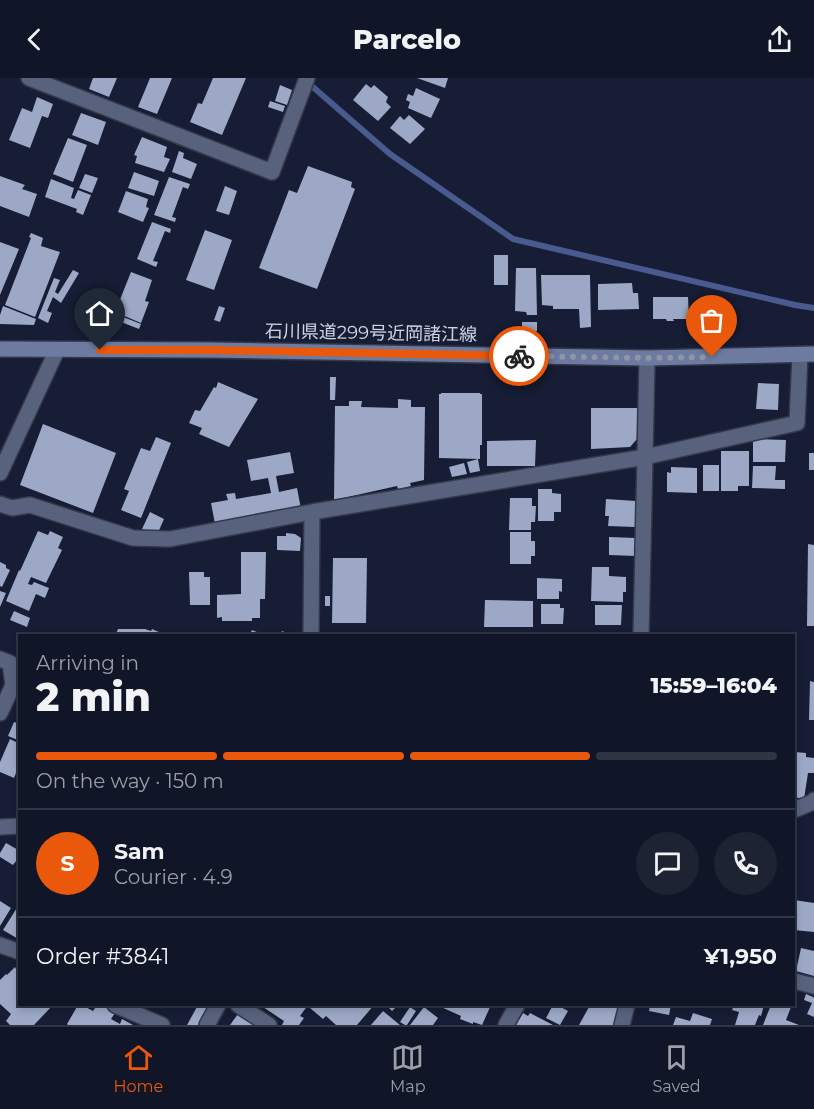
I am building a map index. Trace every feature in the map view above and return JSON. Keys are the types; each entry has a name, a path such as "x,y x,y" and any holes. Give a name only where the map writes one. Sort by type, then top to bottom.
{"main road":[{"name":"石川県道299号近岡諸江線","path":"0,350 209,350 646,358 807,354"}],"street":[{"path":"29,78 272,172 304,85"},
{"path":"0,473 57,350"},
{"path":"0,504 12,508 30,506 133,538 170,539 312,512 645,457 798,423 807,354"},
{"path":"641,634 646,358"},
{"path":"310,634 312,512"},
{"path":"0,659 10,663 13,685 0,712"},
{"path":"795,810 814,800"},
{"path":"0,827 18,826"},
{"path":"0,945 18,951"},
{"path":"795,981 814,986"},
{"path":"117,1006 162,1025"},
{"path":"207,1025 217,1006"},
{"path":"240,1006 269,1025"},
{"path":"506,1025 516,1006"},
{"path":"622,1025 627,1006"}],"building":[{"path":"93,78 117,78 109,97 89,89"},
{"path":"150,78 172,78 157,114 138,107"},
{"path":"213,78 246,78 222,135 190,122 198,103 202,104"},
{"path":"417,78 448,78 445,88"},
{"path":"366,84 371,88 374,85 388,97 386,102 391,107 378,121 353,100"},
{"path":"280,85 292,90 287,105 275,101"},
{"path":"416,88 440,99 431,118 408,108 410,102 406,100 408,94 413,96"},
{"path":"37,97 53,104 48,118 42,116 30,148 9,140 22,108 32,112"},
{"path":"270,101 285,106 283,112 268,107"},
{"path":"81,113 106,122 98,145 72,135"},
{"path":"409,115 425,129 410,144 390,128 400,116 404,120"},
{"path":"142,137 167,147 164,157 170,159 164,172 135,163 137,156 134,155"},
{"path":"68,138 87,145 73,182 53,174"},
{"path":"179,151 184,153 183,158 197,164 191,179 172,172"},
{"path":"308,166 352,182 351,187 355,189 317,289 259,268 289,190 297,193"},
{"path":"134,172 159,181 154,196 128,188"},
{"path":"85,174 98,178 92,193 79,188"},
{"path":"0,176 25,185 22,189 37,194 29,217 0,206"},
{"path":"169,177 190,184 188,189 183,187 172,217 176,218 175,222 154,215"},
{"path":"51,179 74,188 71,198 74,199 78,190 91,195 83,215 76,212 77,209 45,197"},
{"path":"225,186 237,191 229,215 216,211"},
{"path":"126,191 148,199 146,207 149,208 143,222 118,212"},
{"path":"152,222 171,229 170,233 165,231 153,261 158,262 156,267 137,259"},
{"path":"205,230 232,240 214,290 186,280"},
{"path":"31,233 43,238 41,246 60,252 35,317 5,305"},
{"path":"0,242 19,249 0,295"},
{"path":"494,255 508,255 508,285 494,285"},
{"path":"516,268 536,268 537,315 515,311"},
{"path":"73,270 79,273 61,303 53,297 47,311 52,313 48,323 38,318 54,278 60,280 55,292 58,294"},
{"path":"131,272 152,280 145,301 149,302 141,323 115,312"},
{"path":"541,275 590,275 591,327 580,328 579,309 553,309 553,306 542,305"},
{"path":"632,283 633,293 638,293 639,309 598,310 598,284"},
{"path":"653,297 688,297 689,319 667,321 666,319 653,319"},
{"path":"3,306 36,319 34,325 0,324"},
{"path":"219,306 225,308 220,322 214,320"},
{"path":"113,313 141,324 139,329 111,318"},
{"path":"522,322 537,322 537,331 522,331"},
{"path":"330,377 336,377 335,400 330,400"},
{"path":"218,382 258,399 229,447 199,434 202,428 189,423 195,410 200,411"},
{"path":"758,383 779,384 778,410 756,409"},
{"path":"439,394 482,394 480,459 439,458"},
{"path":"398,399 411,400 411,407 425,407 424,480 398,489 397,486 334,500 335,406 349,406 349,401 362,401 361,407 398,408"},
{"path":"591,408 637,408 637,439 630,447 591,449"},
{"path":"43,424 116,453 93,513 20,485"},
{"path":"156,437 171,443 141,518 121,510 129,491 124,489 141,448 150,451"},
{"path":"753,439 786,440 785,462 753,462"},
{"path":"536,440 535,466 487,466 487,441"},
{"path":"721,451 749,451 749,486 738,486 738,491 721,491"},
{"path":"290,452 294,473 276,476 279,492 297,488 301,509 215,524 211,503 228,500 226,494 235,493 236,499 271,493 268,478 251,481 247,460"},
{"path":"809,453 814,453 814,470 809,470"},
{"path":"478,459 480,471 470,473 467,462"},
{"path":"464,463 467,474 452,477 449,467"},
{"path":"703,465 719,465 719,491 703,491"},
{"path":"753,466 776,466 775,480 785,480 785,489 752,488"},
{"path":"671,467 697,468 697,493 667,492 667,472 671,473"},
{"path":"538,489 552,489 552,493 561,494 561,512 554,512 554,521 538,521"},
{"path":"510,498 532,498 532,506 536,506 535,522 531,522 531,530 509,530"},
{"path":"606,499 636,501 635,527 608,526 609,516 605,516"},
{"path":"150,512 164,519 157,535 142,529"},
{"path":"38,531 48,535 50,531 63,537 58,548 62,550 46,583 31,577 28,584 32,585 34,582 49,588 45,598 36,594 29,611 6,601"},
{"path":"510,532 531,532 531,541 535,541 535,556 531,556 531,564 510,564"},
{"path":"286,533 295,534 301,538 300,551 277,550 277,536 286,536"},
{"path":"609,537 636,538 636,556 609,555"},
{"path":"808,544 814,545 814,626 807,626"},
{"path":"241,552 266,552 265,599 260,599 260,618 252,618 252,621 222,621 222,617 217,618 217,595 241,594"},
{"path":"333,558 367,558 366,623 332,623"},
{"path":"0,562 10,570 2,587 0,586"},
{"path":"592,567 609,567 609,576 626,577 623,602 591,601"},
{"path":"189,572 204,572 204,577 210,577 210,605 190,605"},
{"path":"537,578 562,579 562,592 559,591 559,599 537,599"},
{"path":"0,591 6,593 0,607"},
{"path":"325,596 330,596 330,606 325,606"},
{"path":"485,600 533,601 533,627 484,627"},
{"path":"541,604 560,604 560,608 564,608 563,624 541,624"},
{"path":"595,605 622,605 621,625 595,625"},
{"path":"14,611 30,618 27,627 10,620"},
{"path":"118,629 151,631 152,629 161,633 161,634 116,634"},
{"path":"252,630 261,634 250,634"},
{"path":"810,681 814,682 814,720 809,720"},
{"path":"14,722 18,723 18,740 8,736"},
{"path":"10,739 18,743 18,774 16,773 14,778 0,772 0,762"},
{"path":"795,752 806,753 806,757 814,758 814,773 808,773 804,799 795,797"},
{"path":"6,843 18,850 18,859 13,865 0,857"},
{"path":"795,900 814,903 814,932 795,930"},
{"path":"0,901 11,908 0,926"},
{"path":"18,906 18,939 3,930"},
{"path":"801,948 814,951 814,976 796,971"},
{"path":"15,967 16,969 18,967 18,1006 52,1006 34,1025 10,1025 6,1021 11,1014 0,1004 0,980"},
{"path":"806,994 814,997 814,1017 807,1014 812,1003 804,1000"},
{"path":"77,1006 84,1006 93,1011 96,1006 104,1006 115,1013 111,1019 120,1024 122,1019 133,1025 68,1025"},
{"path":"197,1006 216,1006 214,1025 187,1025"},
{"path":"262,1006 307,1006 300,1016 304,1018 299,1025 282,1025 284,1021"},
{"path":"312,1006 373,1006 357,1025 336,1025 326,1016 323,1019 310,1008"},
{"path":"387,1006 397,1006 392,1011"},
{"path":"491,1006 482,1025 460,1019 461,1016 441,1007"},
{"path":"552,1006 559,1006 568,1011 560,1025 546,1018"},
{"path":"588,1006 626,1006 622,1025 579,1025"},
{"path":"650,1006 671,1006 669,1015 649,1011"},
{"path":"734,1006 764,1006 755,1025 735,1025 739,1012 732,1010"},
{"path":"771,1006 788,1006 791,1007 786,1020 799,1025 763,1025"},
{"path":"410,1007 416,1011 405,1025 400,1022"},
{"path":"424,1007 438,1018 433,1025 410,1025"},
{"path":"383,1011 400,1025 371,1025"},
{"path":"523,1013 528,1016 530,1013 553,1025 516,1025"},
{"path":"693,1013 712,1019 710,1025 673,1025 676,1017 690,1021"},
{"path":"238,1014 254,1025 230,1025"}],"waterway":[{"path":"306,81 390,154 513,239 814,308"}],"way so far":[{"path":"519,356 712,357"}],"route":[{"path":"100,350 519,356"}]}
